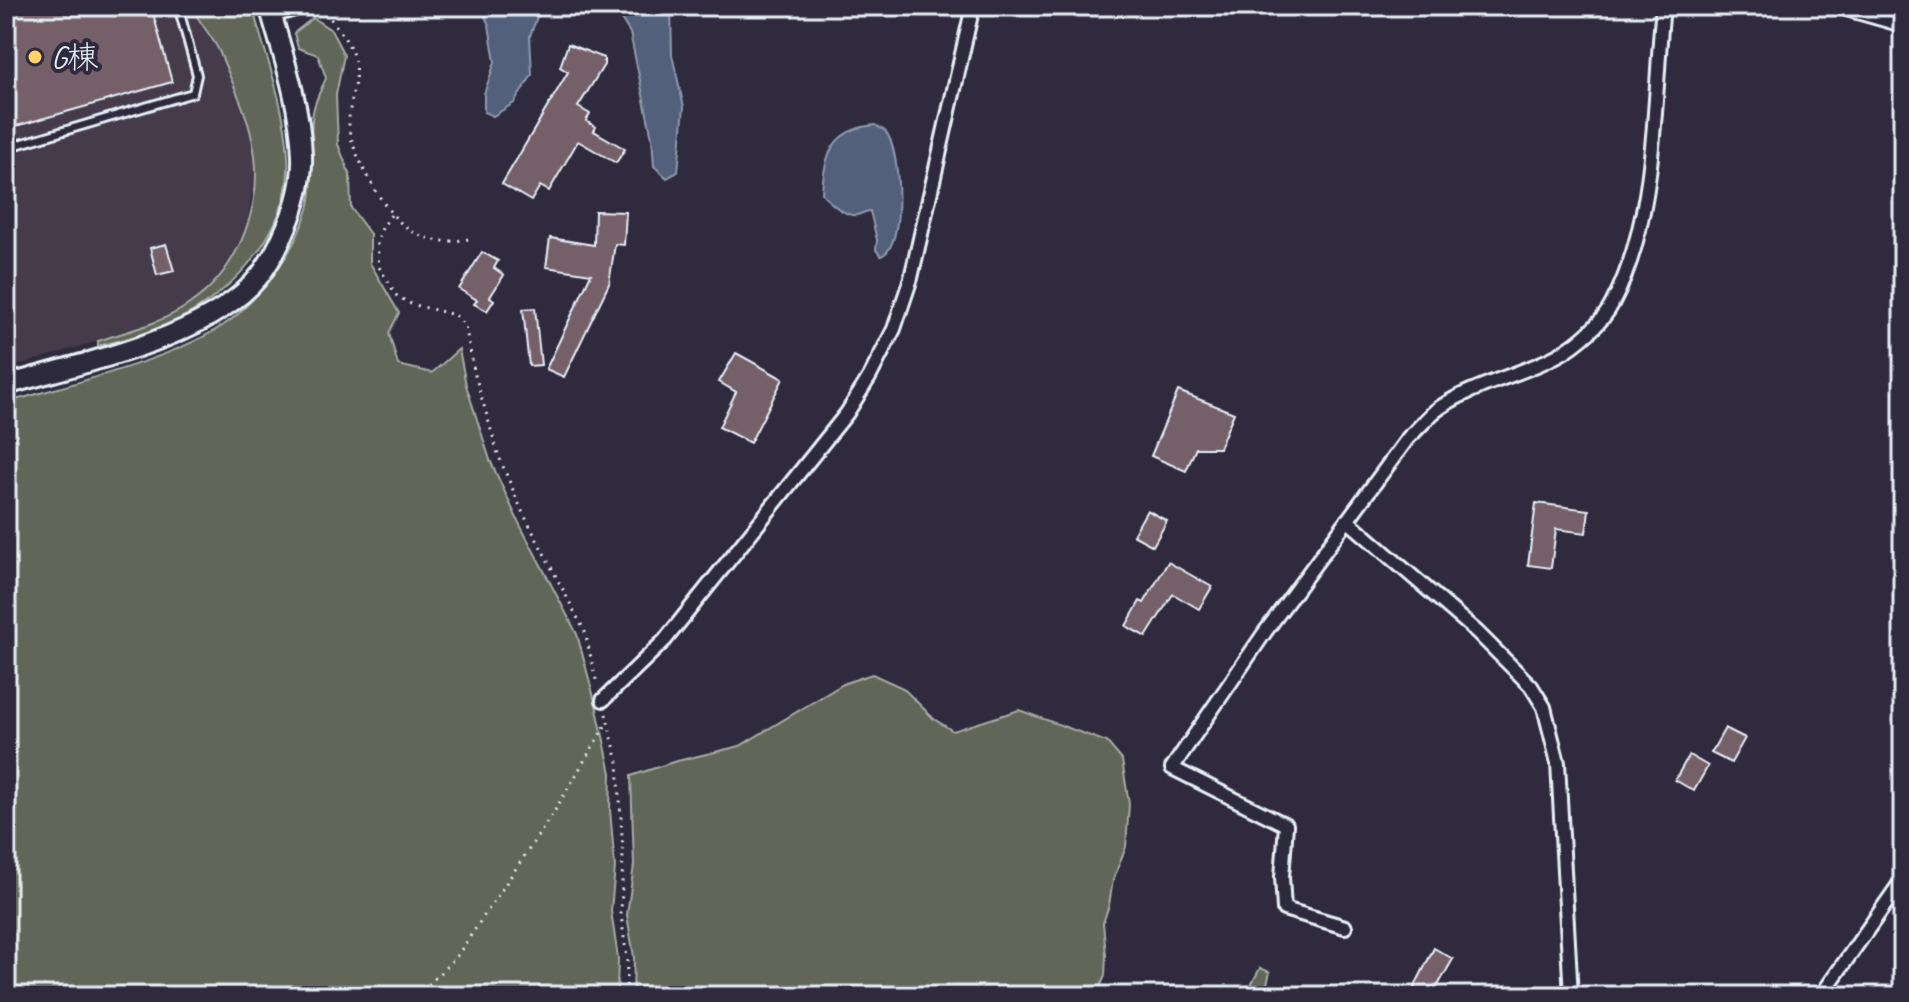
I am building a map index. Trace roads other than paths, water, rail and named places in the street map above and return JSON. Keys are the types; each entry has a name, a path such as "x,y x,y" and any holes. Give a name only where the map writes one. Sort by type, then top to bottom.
{"street":[{"path":"6,385 192,326 227,305 259,276 279,245 295,208 302,158 298,110 270,11 305,6"},
{"path":"603,700 665,640 847,413 870,376 894,329 911,278 973,6"},
{"path":"1345,927 1284,909 1282,877 1286,825 1172,768 1265,632 1408,438 1436,411 1483,386 1528,370 1564,352 1595,326 1612,306 1632,255 1648,182 1663,6"},
{"path":"1847,6 1903,22"},
{"path":"1347,520 1477,632 1531,686 1544,707 1558,763 1571,996"},
{"path":"1821,996 1903,879"}],"lane":[{"path":"6,148 193,93 197,75 178,6"}],"water":[{"path":"480,6 554,6 537,17 530,36 532,75 514,103 493,116 484,112 484,94 495,62 489,25"},
{"path":"613,6 671,6 672,55 684,107 678,172 667,178 654,166 652,138 630,33"},
{"path":"875,125 885,131 891,142 898,177 898,218 889,249 881,256 876,250 877,240 870,211 847,214 822,193 825,167 833,146 849,132"}],"place":[{"name":"G棟","path":"35,57"}]}
